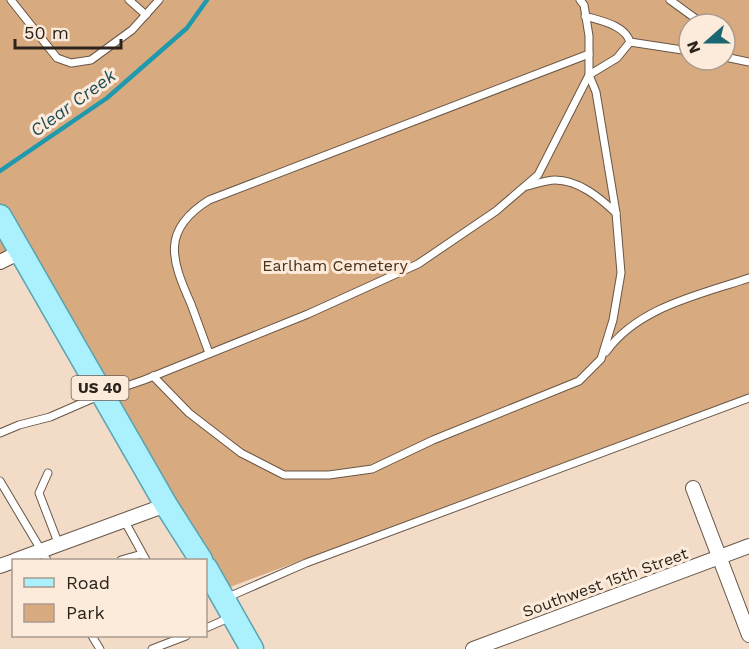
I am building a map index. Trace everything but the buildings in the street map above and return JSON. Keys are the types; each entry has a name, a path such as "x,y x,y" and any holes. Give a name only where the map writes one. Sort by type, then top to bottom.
{"main road":[{"name":"US 40","path":"0,216 166,505 200,559"},
{"path":"217,592 252,649"}],"street":[{"path":"0,262 22,251"},
{"path":"693,488 749,635"},
{"path":"27,559 44,556 59,545 166,505"},
{"name":"Southwest 15th Street","path":"473,649 749,546"}],"lane":[{"path":"11,0 57,58 71,63 91,60 132,30 159,0"},
{"path":"129,0 146,15"},
{"path":"580,0 584,5 589,36 590,75 596,92 616,213 621,273 613,320 601,359"},
{"path":"670,0 686,12"},
{"path":"585,16 621,29 630,42"},
{"path":"630,42 677,49"},
{"path":"0,433 19,425 50,417 308,314 418,264 496,212 538,175 590,75 617,58 630,42"},
{"path":"209,353 177,273 174,245 178,230 190,211 209,200 589,54"},
{"path":"526,186 556,180 581,187 599,198 616,213"},
{"path":"153,376 189,413 241,453 284,475 329,475 372,469 433,440 579,381 601,359 614,340 651,313 749,278"},
{"path":"207,625 217,592 306,563 749,398"},
{"path":"48,473 39,493 59,545"},
{"path":"0,481 44,556"},
{"path":"124,520 144,557"},
{"path":"152,649 183,637"}],"green space":[{"name":"Earlham Cemetery","path":"0,0 749,0 749,394 219,591 207,570 207,559 200,559 22,252 0,262"}],"waterway":[{"name":"Clear Creek","path":"0,171 107,98 187,28 207,0"}]}
